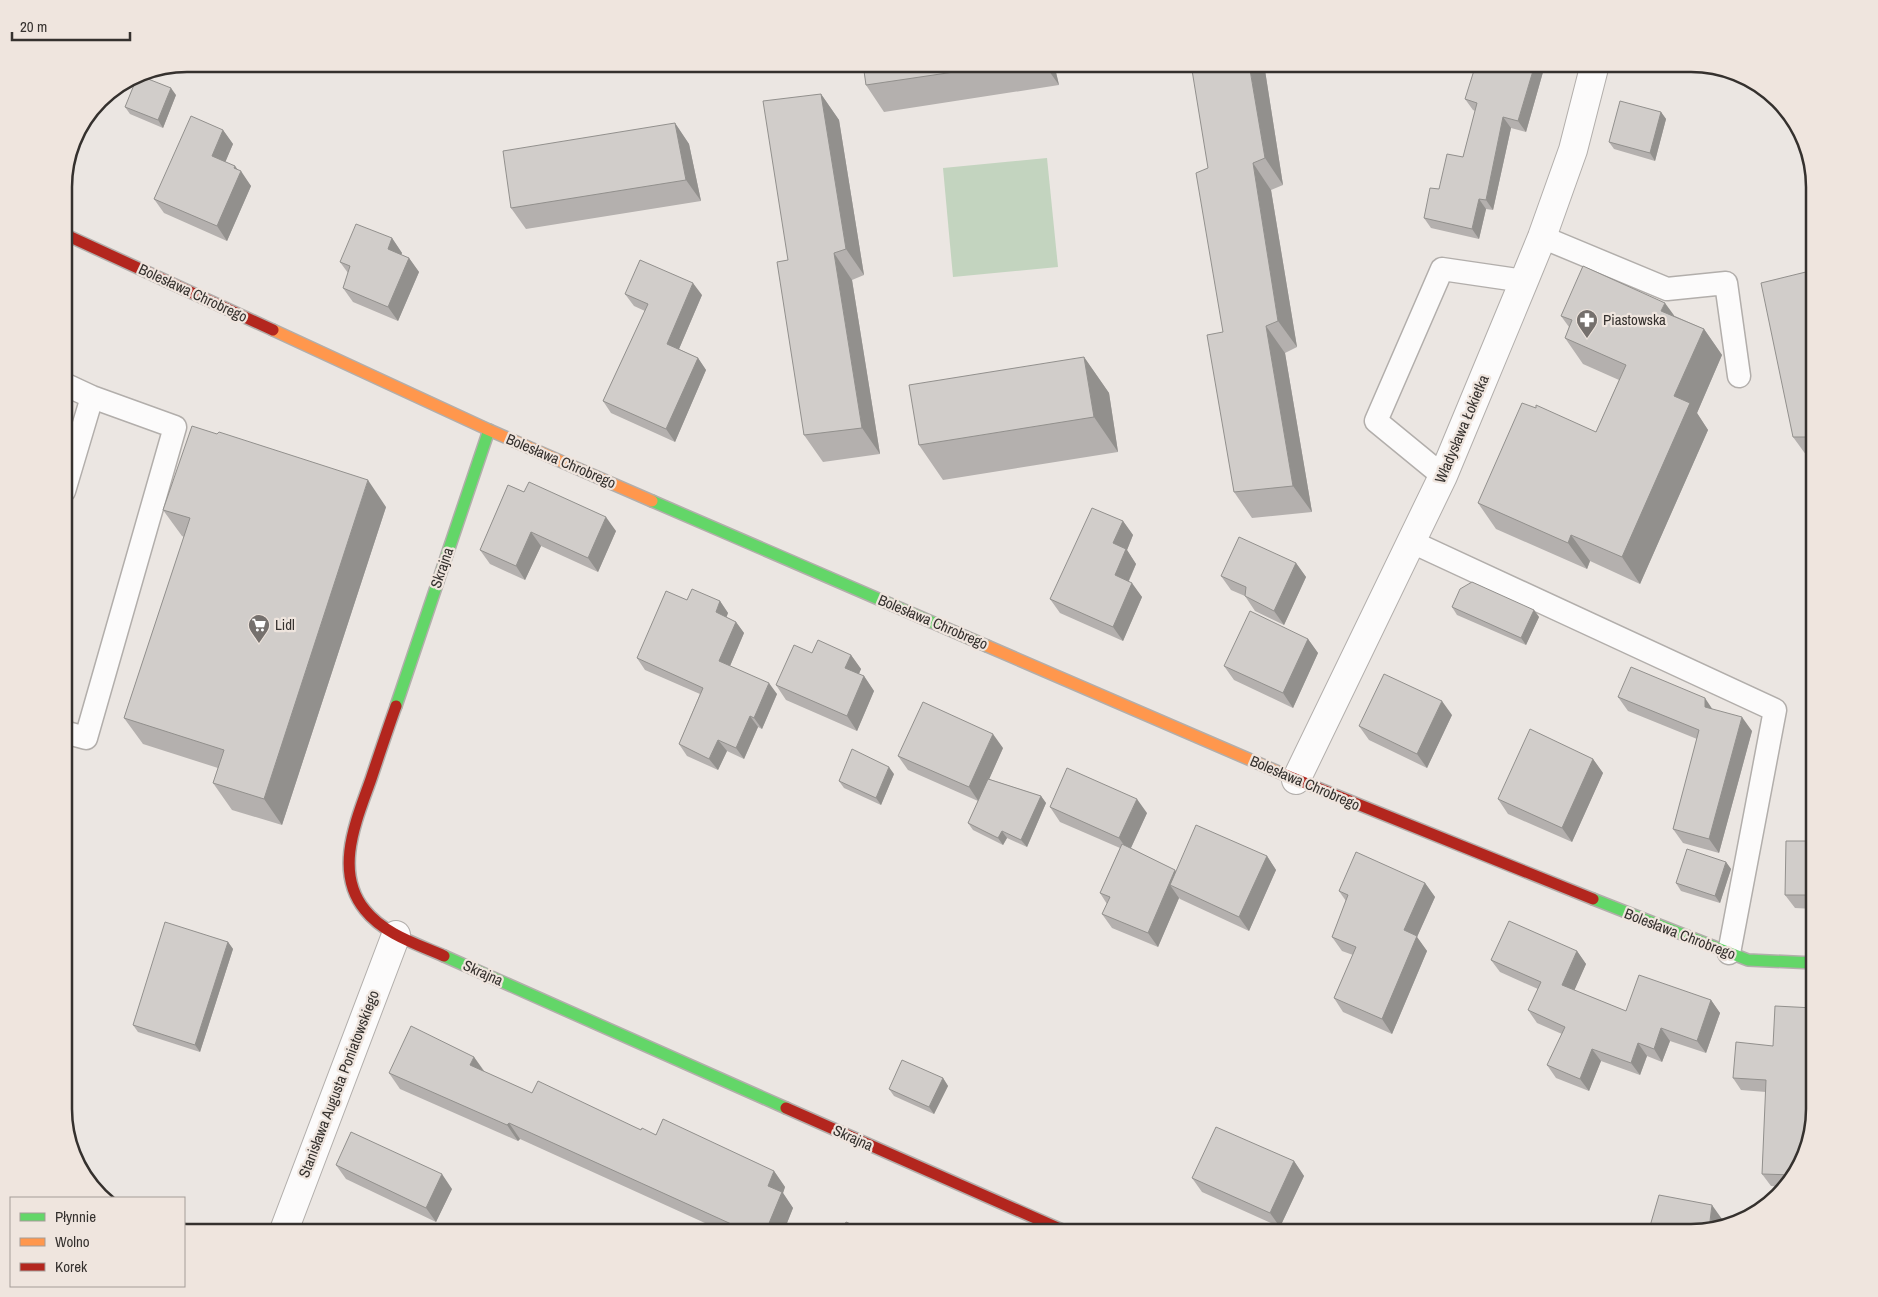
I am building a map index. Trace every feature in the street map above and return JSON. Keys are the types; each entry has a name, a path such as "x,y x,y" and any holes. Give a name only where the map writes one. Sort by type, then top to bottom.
{"street":[{"name":"Władysława Łokietka","path":"1296,780 1412,542 1442,476 1524,281 1573,150 1593,72"},
{"name":"Bolesława Chrobrego","path":"73,240 489,430 1296,780 1729,954 1748,960 1806,963"},
{"name":"Skrajna","path":"489,430 350,838 348,872 354,892 365,910 396,935 1049,1224"},
{"name":"Stanisława Augusta Poniatowskiego","path":"286,1224 396,935"}],"lane":[{"path":"1542,237 1667,289 1726,283 1739,376"},
{"path":"1442,476 1376,421 1442,269 1524,281"},
{"path":"73,388 92,398 175,427 86,738 73,734"},
{"path":"73,461 92,398"},
{"path":"1412,542 1775,710 1729,954"}],"green space":[{"path":"1047,158 1058,267 953,277 943,168"}],"building":[{"path":"864,72 954,72 866,85"},
{"path":"1192,72 1250,72 1265,158 1253,163 1278,321 1266,326 1293,486 1234,492 1207,335 1223,332 1196,173 1208,168"},
{"path":"1473,72 1533,72 1518,121 1503,117 1486,200 1479,199 1472,229 1424,218 1430,188 1439,189 1447,154 1463,157 1477,103 1465,99"},
{"path":"149,79 171,88 158,120 125,107 133,86 144,81"},
{"path":"821,94 846,249 834,253 862,428 804,435 777,262 788,260 763,101"},
{"path":"1620,101 1661,112 1650,153 1609,142"},
{"path":"191,116 223,130 212,156 235,166 234,168 241,171 217,226 154,199"},
{"path":"675,123 686,180 511,208 503,151"},
{"path":"356,224 392,238 388,249 409,258 388,307 343,288 350,266 340,262"},
{"path":"640,260 693,283 667,344 698,358 666,429 603,401 648,304 625,294"},
{"path":"1583,266 1665,303 1661,311 1704,329 1674,396 1690,403 1622,557 1571,535 1568,543 1478,503 1522,403 1536,408 1536,405 1596,432 1626,365 1565,338 1572,320 1561,316"},
{"path":"1806,272 1806,437 1793,437 1761,283"},
{"path":"1084,357 1094,417 919,445 909,385"},
{"name":"Lidl","path":"192,426 217,434 219,432 368,480 264,799 213,783 224,750 124,718 190,518 163,510"},
{"path":"529,482 606,517 588,558 531,532 516,566 480,550 508,485 524,492"},
{"path":"1092,508 1123,521 1113,543 1126,549 1115,575 1132,583 1113,627 1050,599"},
{"path":"1239,537 1296,563 1274,611 1245,596 1246,587 1221,576"},
{"path":"1472,582 1534,610 1521,638 1452,607 1460,589"},
{"path":"692,589 720,601 716,612 736,622 719,661 769,683 754,718 750,716 736,748 718,740 709,759 679,744 703,688 637,658 666,591 687,600"},
{"path":"1250,611 1308,639 1283,693 1224,666"},
{"path":"818,640 851,655 845,668 864,676 847,716 776,685 794,645 812,653"},
{"path":"1631,667 1705,698 1705,707 1742,717 1709,839 1673,829 1699,730 1618,697"},
{"path":"1384,674 1442,701 1417,754 1359,726"},
{"path":"923,702 993,734 969,787 898,756"},
{"path":"1530,729 1593,759 1562,828 1498,799"},
{"path":"852,749 889,767 876,798 839,781"},
{"path":"1067,768 1137,799 1119,838 1050,807"},
{"path":"988,779 1041,796 1021,840 1002,831 998,838 968,823"},
{"path":"1196,825 1267,856 1239,917 1170,885"},
{"path":"1786,841 1806,841 1806,895 1785,895"},
{"path":"1122,844 1175,870 1148,933 1102,914 1110,897 1100,893"},
{"path":"1687,849 1726,862 1715,896 1676,883"},
{"path":"1356,852 1425,883 1404,930 1417,936 1382,1019 1334,998 1356,947 1332,937 1348,895 1339,891"},
{"path":"1509,921 1577,951 1562,985 1626,1011 1639,975 1711,1000 1697,1041 1661,1028 1654,1049 1638,1043 1631,1063 1592,1049 1580,1079 1547,1065 1565,1027 1528,1010 1541,982 1491,960"},
{"path":"165,922 228,942 195,1045 133,1025"},
{"path":"1775,1006 1806,1008 1805,1124 1797,1153 1785,1175 1762,1174 1766,1080 1733,1078 1736,1042 1773,1046"},
{"path":"411,1026 474,1057 470,1065 532,1093 538,1081 641,1130 642,1128 656,1135 663,1119 774,1171 768,1186 782,1192 769,1224 731,1224 509,1123 507,1125 389,1073"},
{"path":"902,1060 943,1078 929,1107 889,1089"},
{"path":"1216,1127 1294,1161 1270,1213 1192,1178"},
{"path":"351,1132 442,1174 426,1208 336,1165"},
{"path":"1659,1195 1712,1205 1710,1222 1651,1224"}],"traffic: fast":[{"path":"396,706 489,430"},
{"path":"652,501 987,646"},
{"path":"1593,899 1748,960 1806,963"},
{"path":"444,956 786,1108"}],"traffic: slow":[{"path":"273,330 489,430 652,501"},
{"path":"987,646 1283,774"}],"traffic: jam":[{"path":"73,238 273,330"},
{"path":"396,706 355,828 349,862 350,879 355,895 365,910 382,926 402,938 444,956"},
{"path":"1283,774 1593,899"},
{"path":"786,1108 1049,1224"}],"place":[{"name":"Piastowska","path":"1587,339"},
{"name":"Lidl","path":"259,644"}]}
